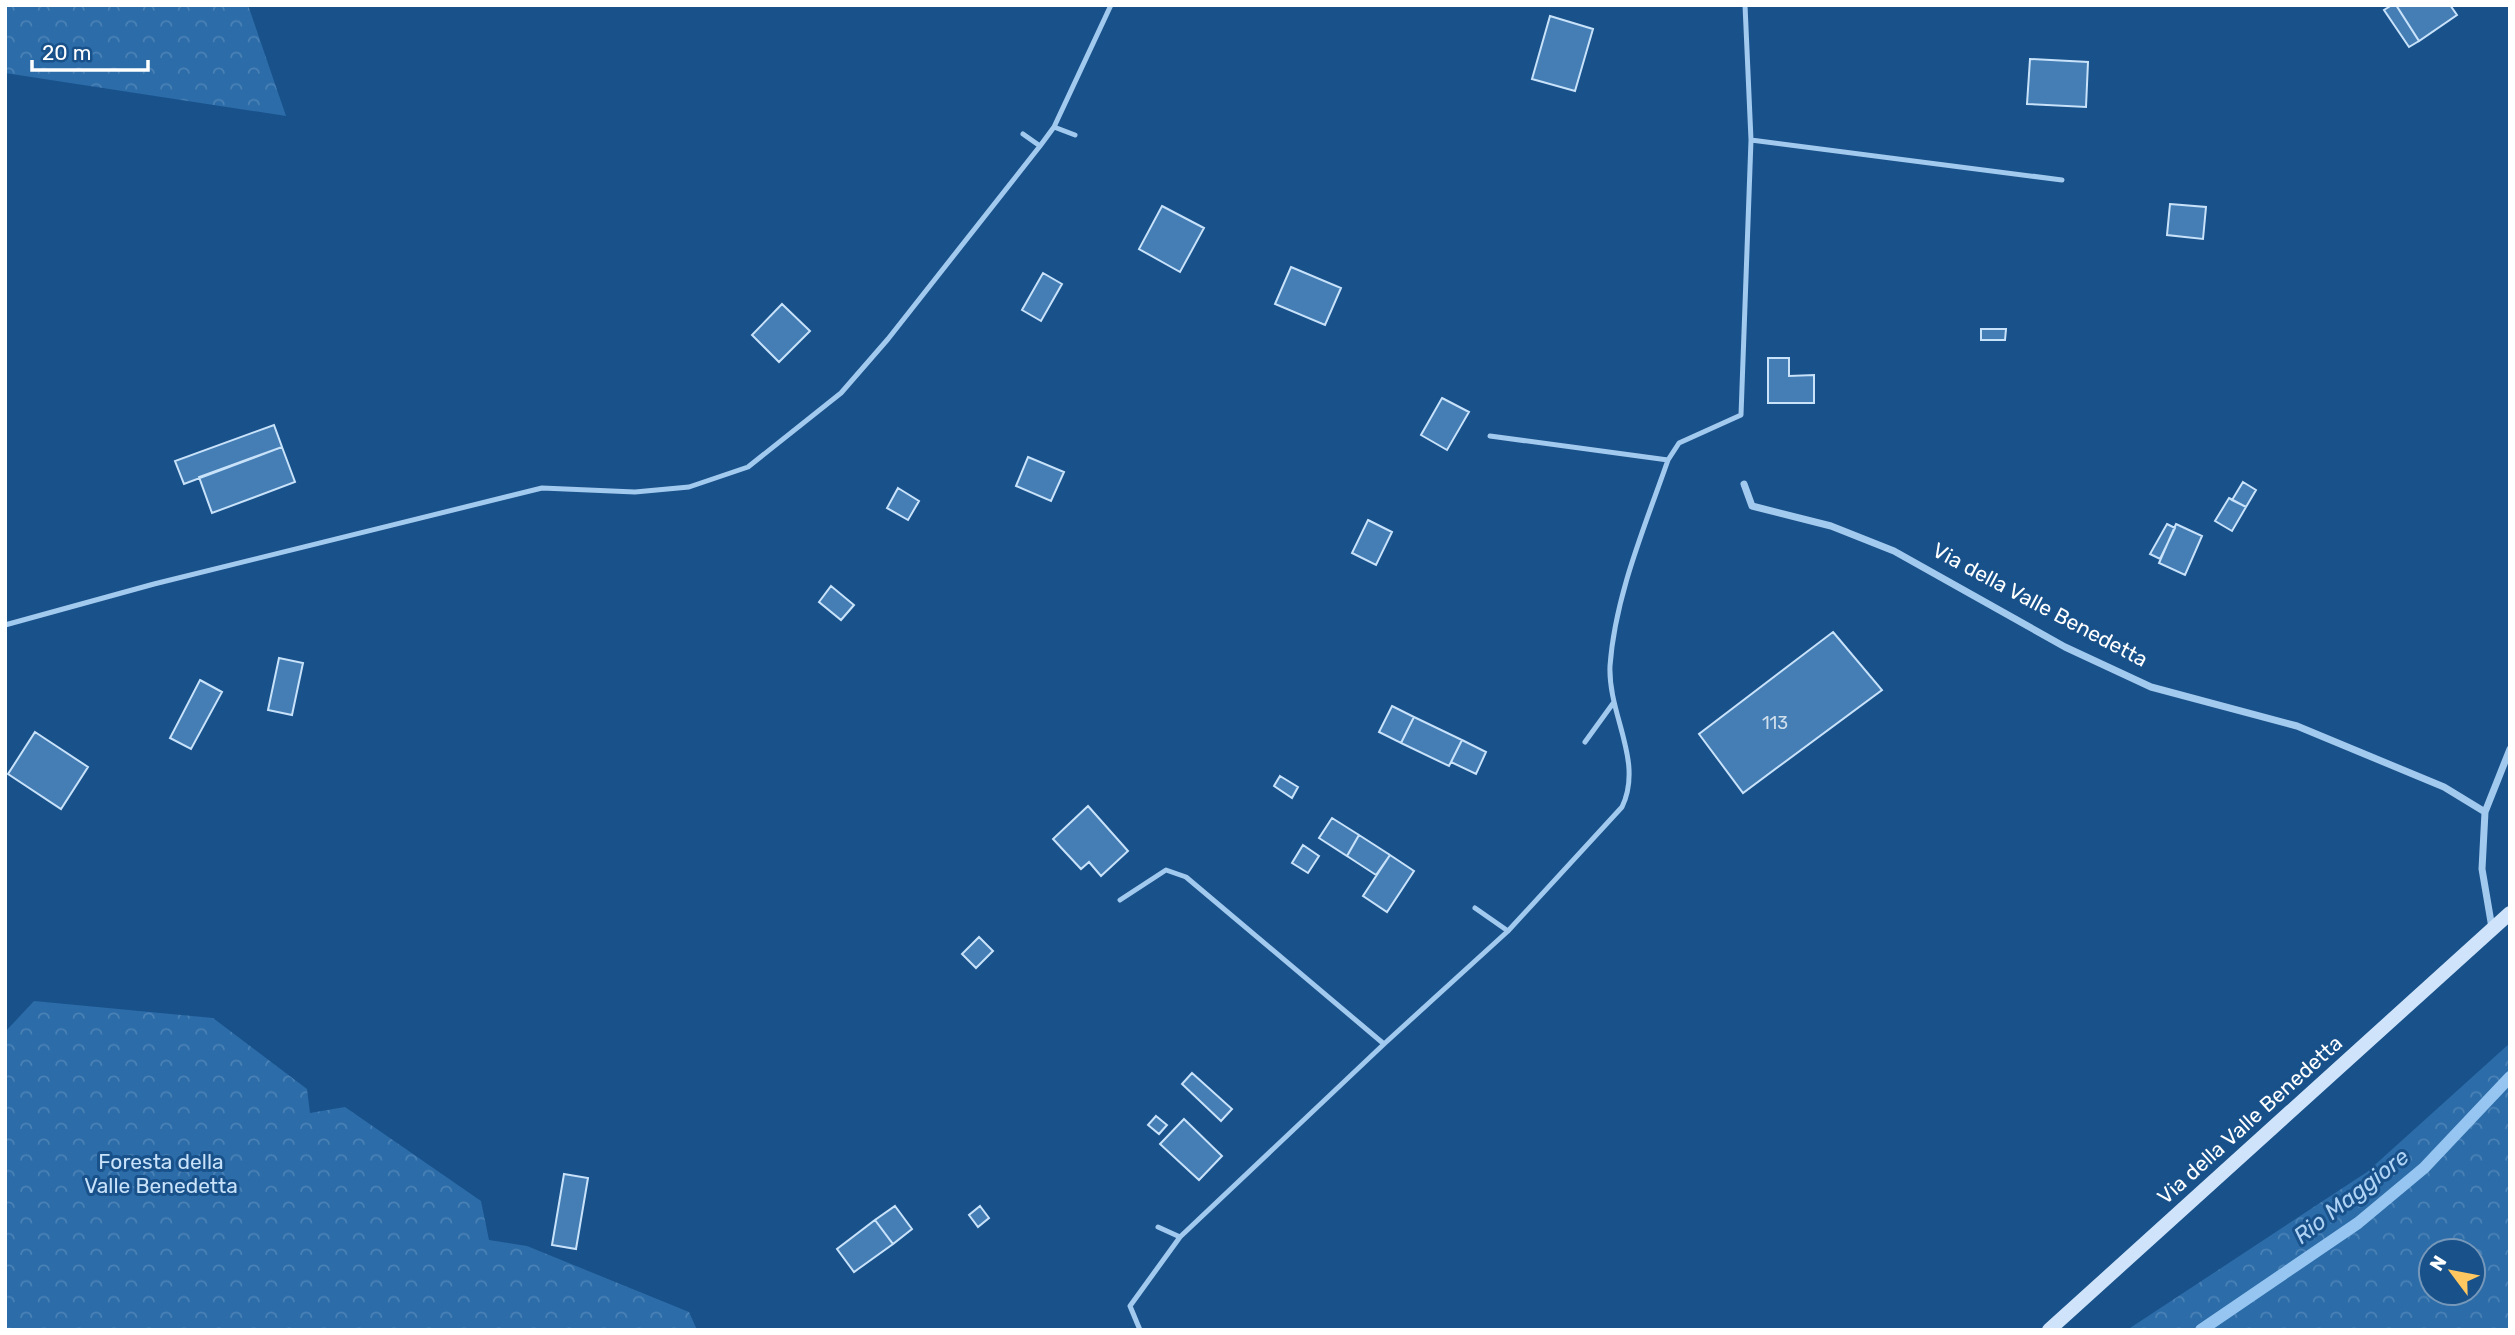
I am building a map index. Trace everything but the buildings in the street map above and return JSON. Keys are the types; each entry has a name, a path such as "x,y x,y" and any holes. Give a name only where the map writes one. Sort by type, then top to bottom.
{"main road":[{"name":"Via della Valle Benedetta","path":"2049,1330 2510,913"}],"street":[{"name":"Via della Valle Benedetta","path":"1744,484 1752,506 1831,526 1894,551 2065,647 2151,687 2297,726 2444,787 2485,812"},
{"path":"2492,929 2482,869 2485,812 2510,749"}],"lane":[{"path":"5,625 154,584 542,488 635,492 662,490 689,487 748,467 841,393 895,330 1040,146 1054,127 1111,5"},
{"path":"1140,1330 1130,1306 1180,1237 1508,931 1622,807 1629,791 1631,769 1614,702 1610,668 1618,611 1668,460 1679,443 1741,415 1751,140 1745,5"},
{"path":"1054,127 1075,135"},
{"path":"1023,134 1040,146"},
{"path":"1751,140 2062,180"},
{"path":"1490,436 1668,460"},
{"path":"1586,742 1614,702"},
{"path":"1120,900 1166,870 1186,877 1384,1044"},
{"path":"1475,908 1508,931"},
{"path":"1158,1227 1180,1237"}],"green space":[{"path":"5,5 248,5 286,116 5,73"},
{"name":"Foresta della Valle Benedetta","path":"34,1001 213,1018 307,1089 310,1113 345,1107 481,1201 489,1240 527,1246 689,1312 697,1330 5,1330 5,1032"},
{"path":"2510,1043 2510,1330 2127,1330 2367,1172"}],"waterway":[{"name":"Rio Maggiore","path":"2201,1330 2358,1223 2424,1168 2510,1077"}]}
